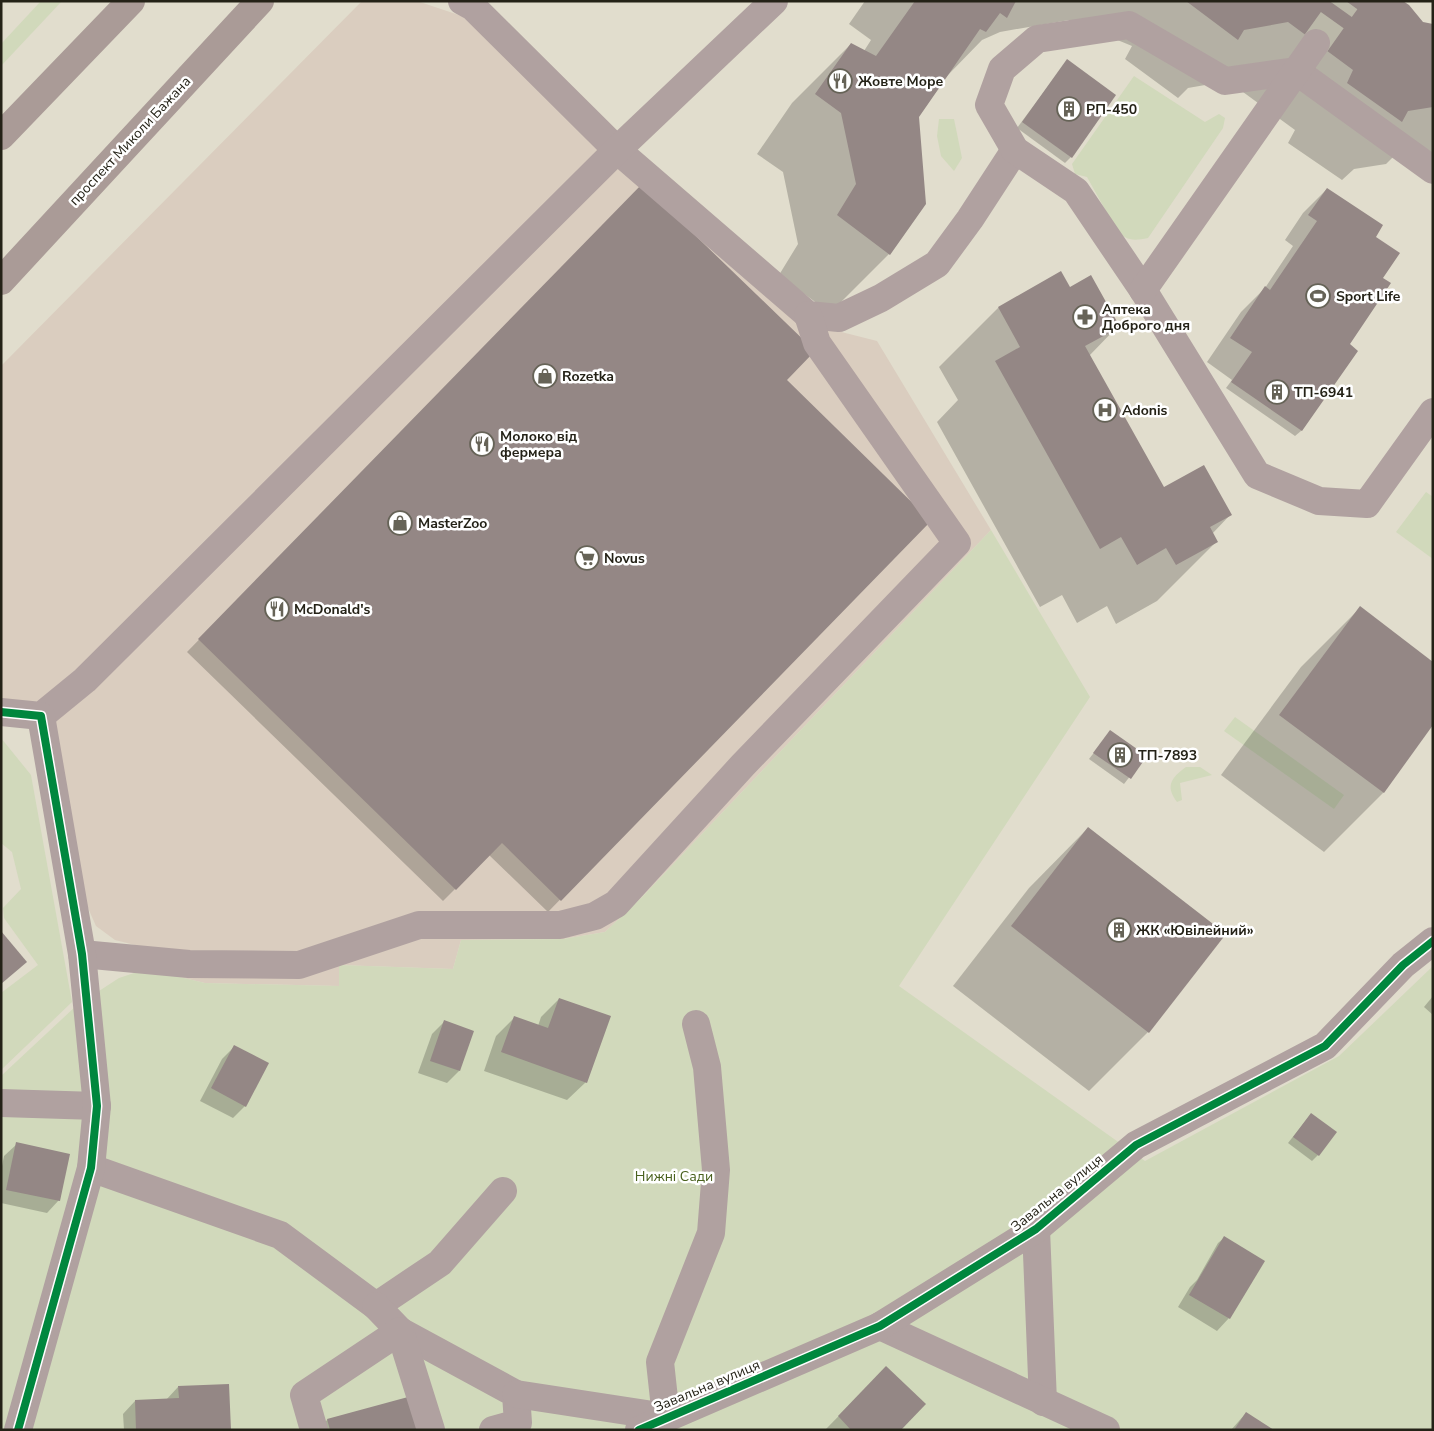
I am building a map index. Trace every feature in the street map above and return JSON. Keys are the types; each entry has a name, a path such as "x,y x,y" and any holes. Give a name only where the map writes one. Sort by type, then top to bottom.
{"highway":[{"path":"1,136 131,1"},
{"name":"проспект Миколи Бажана","path":"1,281 260,1"}],"street":[{"path":"1,712 40,716 85,680 617,150 774,1"},
{"path":"82,954 189,964 299,965 419,925 560,925 595,916 616,904 742,766 957,543 818,343 808,314 617,150 468,3"},
{"path":"1433,170 1296,72 1225,82 1129,24 1037,39 1002,69 989,105 1015,150 1076,192 1143,290 1257,475 1319,501 1367,504 1433,412"},
{"path":"1143,290 1316,43"},
{"path":"808,314 839,318 881,298 938,264 970,220 1015,150"},
{"path":"18,1430 90,1168 97,1106 82,954 40,716"},
{"name":"Завальна вулиця","path":"639,1430 880,1326 1036,1229 1136,1145 1325,1046 1403,965 1433,941"},
{"path":"90,1168 280,1235 376,1306 400,1330 516,1394 666,1417 660,1362 711,1232 716,1170 707,1067 696,1024"},
{"path":"1,1103 97,1106"},
{"path":"376,1306 440,1263 503,1191"},
{"path":"1036,1229 1043,1402"},
{"path":"880,1326 1106,1430"},
{"path":"314,1430 304,1395 400,1330"},
{"path":"400,1330 431,1430"},
{"path":"493,1430 518,1423 516,1394"}],"shaded area":[{"path":"362,1 417,1 462,16 798,321 877,341 991,530 642,897 605,932 563,939 461,940 453,969 339,965 340,986 205,983 146,969 147,948 115,940 96,926 84,899 45,704 1,703 1,366"}],"green space":[{"path":"41,1 62,1 1,66 1,44"},
{"path":"1134,76 1205,122 1219,114 1225,118 1223,128 1148,238 1138,240 1123,236 1116,229 1087,177 1075,174 1072,164"},
{"path":"939,119 954,119 962,158 954,171 941,156 937,136"},
{"path":"1426,492 1433,497 1433,559 1396,532"},
{"name":"Нижні Сади","path":"991,530 1090,697 899,986 1145,1161 1339,1056 1433,966 1433,1430 1,1430 1,1076 76,1006 119,978 146,969 205,983 339,986 339,965 453,969 461,940 563,939 605,932 642,897"},
{"path":"1235,717 1344,795 1334,809 1224,731"},
{"path":"1,738 31,775 72,1002 1,1070 1,993 38,965 4,918 3,908 21,889 12,852 1,843"},
{"path":"1186,767 1200,767 1212,775 1180,783 1182,800 1177,802 1171,791 1171,783"}],"building":[{"path":"915,1 1016,1 1007,18 1000,13 986,32 980,29 919,117 926,204 890,255 837,215 856,184 841,113 815,94 851,43 876,56"},
{"path":"1186,1 1403,1 1409,5 1423,22 1433,24 1433,107 1408,111 1402,122 1347,83 1353,70 1288,22 1244,30 1238,40"},
{"name":"РП-450","path":"1067,59 1116,95 1072,158 1022,122"},
{"name":"Novus","path":"642,184 815,351 787,380 931,521 561,901 502,843 456,890 198,639"},
{"path":"1327,188 1383,225 1376,237 1400,253 1383,278 1391,283 1350,344 1358,351 1302,431 1231,382 1252,352 1230,338 1265,286 1270,290 1317,221 1308,215"},
{"path":"1061,271 1070,287 1091,275 1120,327 1085,346 1164,487 1204,465 1232,515 1210,527 1218,542 1176,565 1166,548 1137,565 1121,537 1100,549 995,361 1020,347 998,307"},
{"path":"1360,606 1433,662 1433,725 1384,793 1279,715"},
{"name":"ТП-7893","path":"1110,730 1147,756 1131,779 1093,753"},
{"name":"ЖК «Ювілейний»","path":"1088,827 1226,934 1149,1033 1011,926"},
{"path":"1,931 27,962 1,984"},
{"path":"559,998 611,1016 587,1083 501,1052 514,1016 548,1028"},
{"path":"444,1020 474,1031 460,1071 430,1061"},
{"path":"234,1045 269,1063 246,1107 211,1088"},
{"path":"1311,1113 1337,1132 1319,1156 1293,1137"},
{"path":"16,1142 70,1154 60,1201 6,1190"},
{"path":"1224,1236 1265,1261 1230,1319 1189,1295"},
{"path":"886,1366 926,1404 901,1430 851,1430 838,1416"},
{"path":"229,1384 231,1430 136,1430 135,1400 179,1398 178,1386"},
{"path":"408,1397 417,1430 330,1430 327,1419"},
{"path":"1246,1412 1274,1430 1234,1430"}],"tunnel":[{"path":"1316,43 1346,1"}],"cycle path":[{"path":"1,712 41,716 82,954 97,1106 91,1168 18,1430"},
{"path":"639,1430 880,1326 1036,1229 1136,1145 1325,1046 1403,965 1433,941"}],"place":[{"name":"Жовте Море","path":"840,81"},
{"name":"РП-450","path":"1069,109"},
{"name":"Sport Life","path":"1318,296"},
{"name":"Аптека Доброго дня","path":"1085,317"},
{"name":"Rozetka","path":"545,376"},
{"name":"ТП-6941","path":"1277,392"},
{"name":"Adonis","path":"1105,410"},
{"name":"Молоко від фермера","path":"482,444"},
{"name":"MasterZoo","path":"400,523"},
{"name":"Novus","path":"587,558"},
{"name":"McDonald's","path":"277,609"},
{"name":"ТП-7893","path":"1120,755"},
{"name":"ЖК «Ювілейний»","path":"1119,930"}]}
